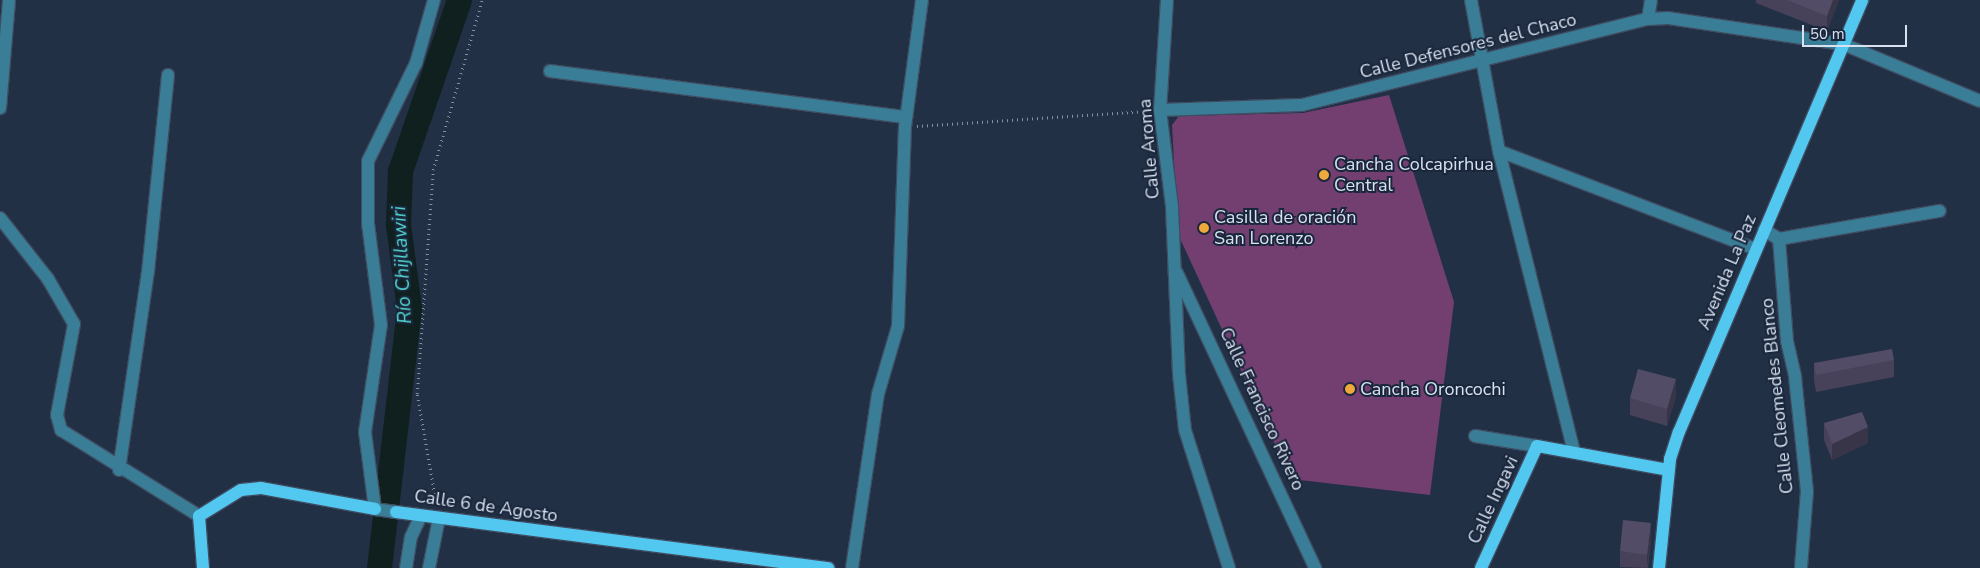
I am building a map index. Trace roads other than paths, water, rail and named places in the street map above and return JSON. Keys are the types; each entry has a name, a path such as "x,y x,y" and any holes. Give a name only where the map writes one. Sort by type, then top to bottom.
{"main road":[{"name":"Avenida La Paz","path":"1659,568 1669,470 1679,432 1862,0"},
{"path":"1537,446 1669,470"},
{"name":"Calle Ingavi","path":"1481,568 1537,446"},
{"name":"Calle 6 de Agosto","path":"199,516 220,500 251,488 378,509"},
{"name":"Calle 6 de Agosto","path":"396,512 773,565 828,568"},
{"path":"199,516 203,568"}],"street":[{"path":"0,108 9,0"},
{"path":"378,509 365,432 381,325 368,224 368,161 416,63 434,0"},
{"path":"852,568 878,394 898,326 905,122 922,0"},
{"name":"Calle Aroma","path":"1167,0 1160,110 1174,266 1185,430 1229,568"},
{"path":"1471,0 1480,61 1499,150 1574,452"},
{"path":"1648,19 1651,0"},
{"name":"Calle Defensores del Chaco","path":"1160,110 1302,105 1648,19 1698,20 1843,44 1980,101"},
{"path":"550,71 905,122"},
{"path":"119,470 148,272 168,75"},
{"path":"1499,150 1755,249"},
{"path":"1764,230 1779,239 1940,211"},
{"path":"0,218 48,279 74,324 57,415 61,430 119,470 199,516"},
{"name":"Calle Cleomedes Blanco","path":"1779,239 1807,491 1801,568"},
{"name":"Calle Francisco Rivero","path":"1174,266 1315,568"},
{"path":"1475,436 1537,446"},
{"name":"Calle 6 de Agosto","path":"378,509 396,512"},
{"path":"406,568 411,537 421,516"},
{"path":"429,568 439,518"}],"waterway":[{"name":"Río Chijllawiri","path":"379,568 409,308 398,225 400,171 459,0"}],"place":[{"name":"Cancha Colcapirhua Central","path":"1324,175"},
{"name":"Casilla de oración San Lorenzo","path":"1204,228"},
{"name":"Cancha Oroncochi","path":"1350,389"}]}
